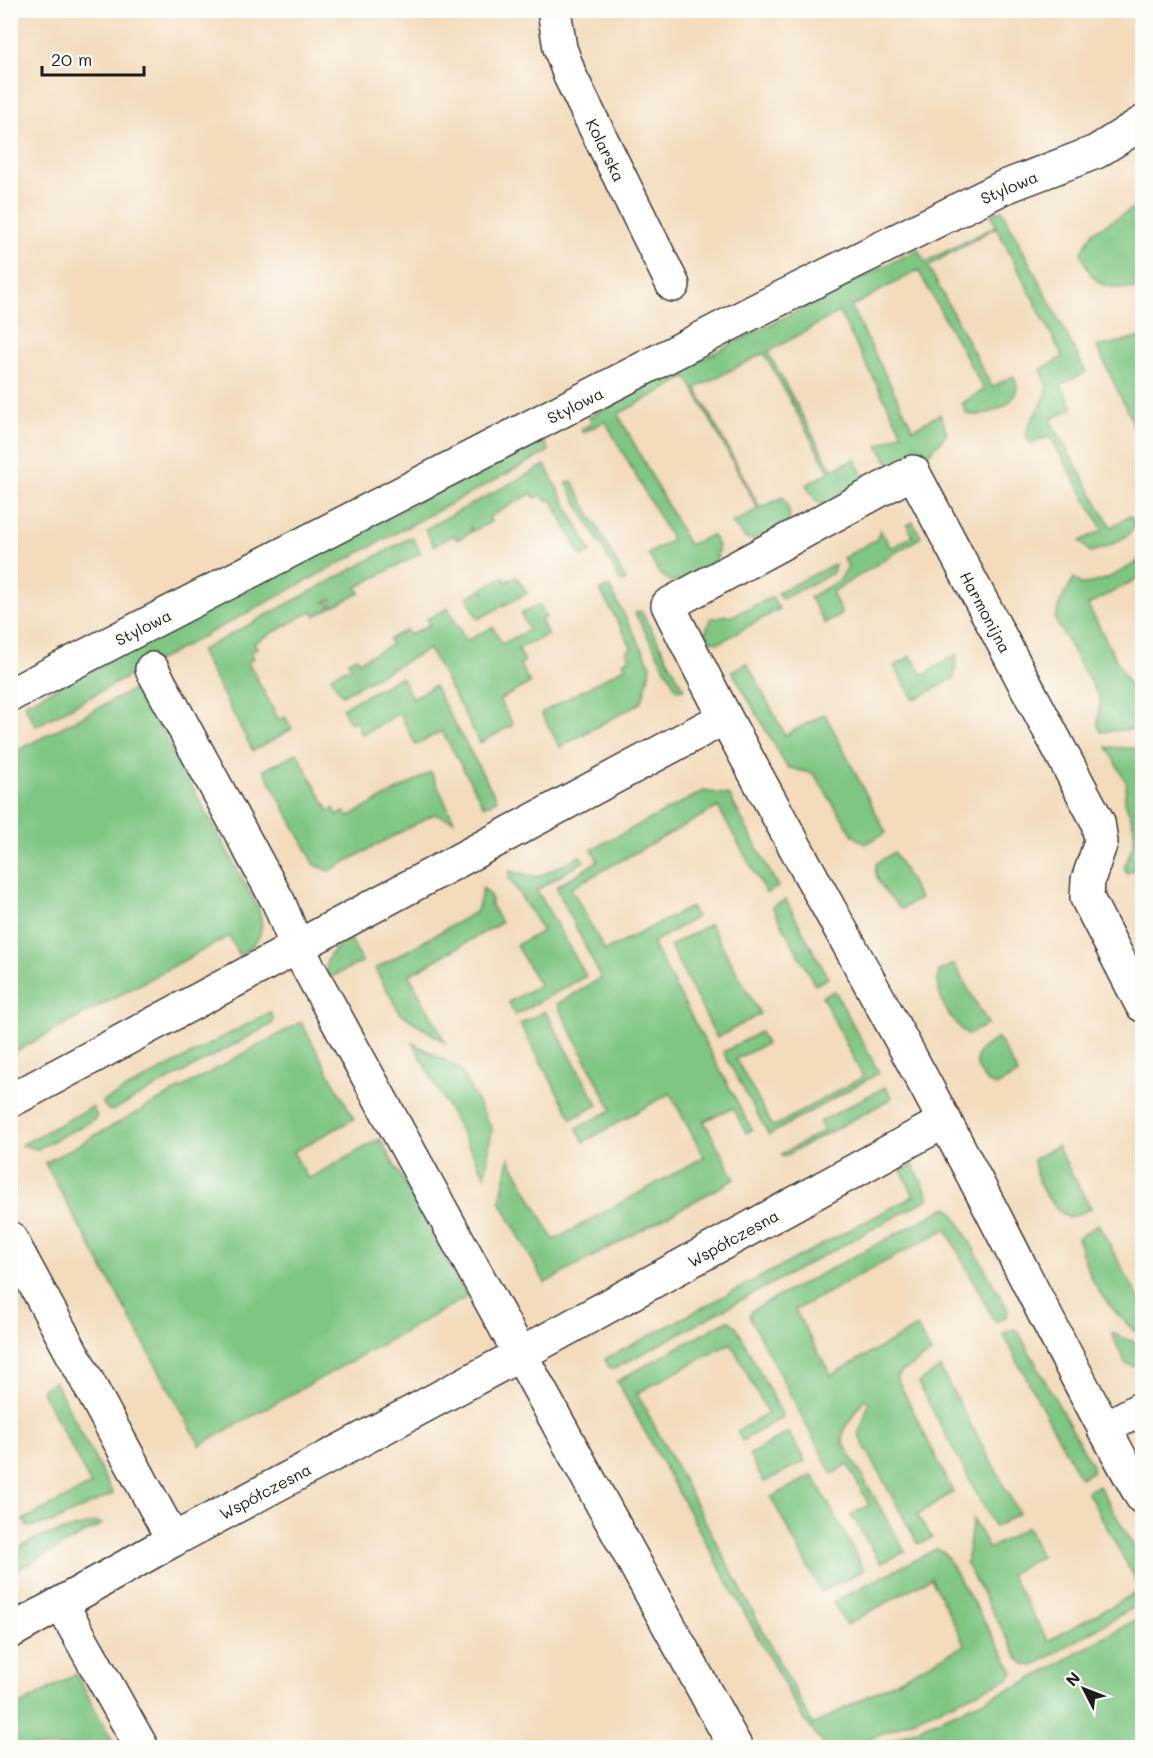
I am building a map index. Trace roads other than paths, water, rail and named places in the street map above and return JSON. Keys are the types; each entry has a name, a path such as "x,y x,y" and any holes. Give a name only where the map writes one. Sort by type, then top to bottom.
{"street":[{"name":"Kolarska","path":"554,10 560,48 570,76 673,285"},
{"name":"Stylowa","path":"10,695 768,305 1002,188 1096,152 1143,123"},
{"name":"Harmonijna","path":"724,718 668,605 913,472 1098,822 1101,842 1088,880 1087,898 1143,1005"},
{"path":"152,669 279,903 297,947 736,1748"},
{"path":"10,1101 724,718 945,1121 1104,1429 1143,1497"},
{"name":"Współczesna","path":"10,1632 62,1605 173,1540 521,1354 945,1121"},
{"path":"10,1238 173,1540"},
{"path":"1104,1429 1143,1408"},
{"path":"62,1605 142,1748"}]}
